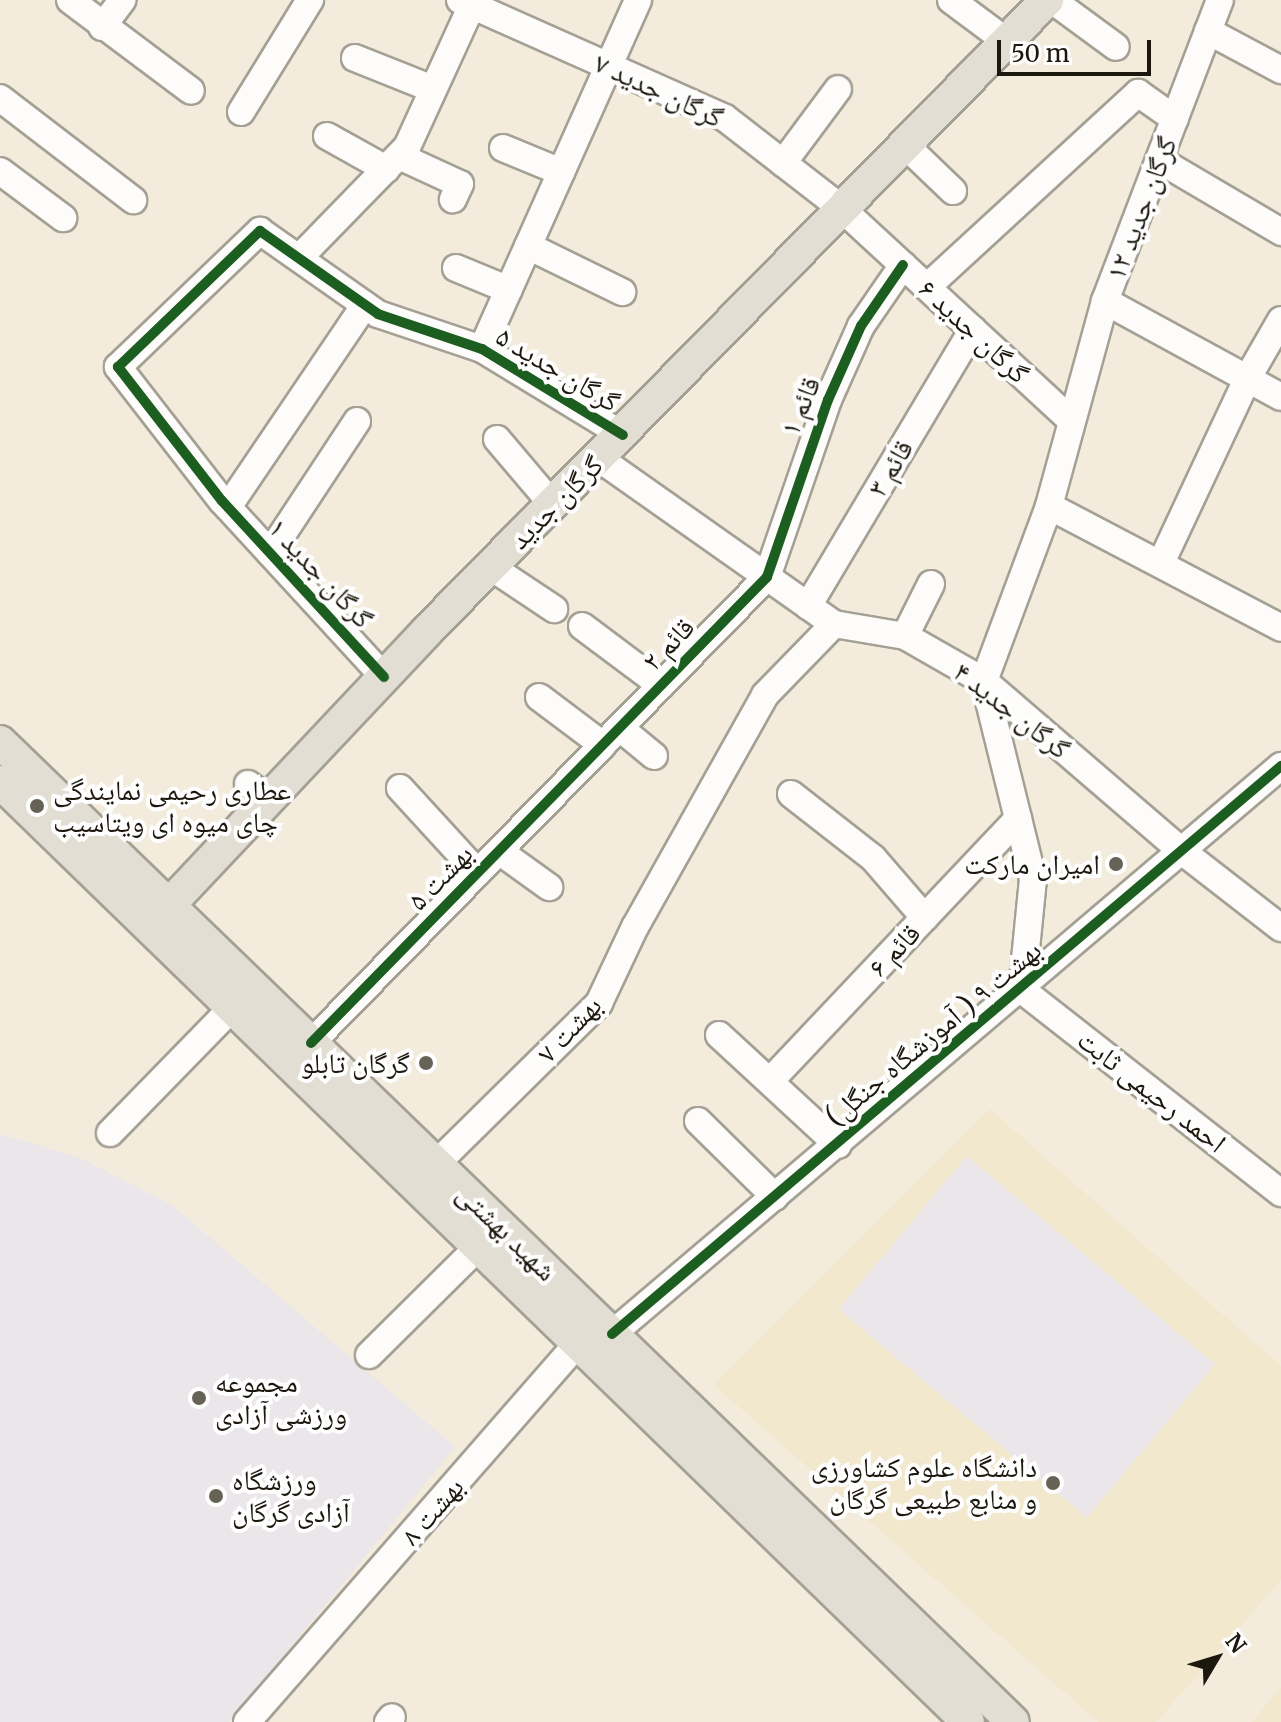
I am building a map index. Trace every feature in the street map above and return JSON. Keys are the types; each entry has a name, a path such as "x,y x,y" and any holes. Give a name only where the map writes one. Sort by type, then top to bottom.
{"main road":[{"name":"گرگان جدید","path":"169,905 259,792 384,677 600,459 841,208 1050,0"},
{"name":"شهید بهشتی","path":"0,742 11,779 232,1008 968,1722"},
{"name":"شهید بهشتی","path":"11,779 169,905 1013,1722"},
{"path":"926,1683 947,1658"}],"street":[{"path":"70,0 191,91"},
{"path":"102,27 122,0"},
{"path":"241,112 310,0"},
{"path":"482,349 638,0"},
{"path":"951,0 1006,41"},
{"path":"1050,0 1116,47"},
{"name":"گرگان جدید ۱۲","path":"984,681 1049,506 1105,301 1220,0"},
{"path":"300,257 392,162 433,89 466,2"},
{"name":"گرگان جدید ۷","path":"466,2 725,118 841,208"},
{"path":"1208,31 1281,70"},
{"path":"355,58 433,89"},
{"path":"783,163 838,89"},
{"path":"927,287 1138,93 1175,119"},
{"path":"0,98 133,200"},
{"path":"327,136 460,184 453,199"},
{"path":"904,144 953,191"},
{"path":"503,148 561,172"},
{"path":"1159,160 1281,232"},
{"path":"0,171 63,218"},
{"name":"گرگان جدید ۶","path":"841,208 1072,421"},
{"name":"گرگان جدید ۵","path":"118,367 260,231 378,314 482,349 623,435"},
{"path":"528,246 622,292"},
{"name":"۱ قائم","path":"767,577 828,400 861,326 903,265"},
{"path":"456,268 509,290"},
{"path":"1105,301 1281,397"},
{"path":"225,504 365,305"},
{"path":"1161,563 1247,379 1281,320"},
{"name":"۳ قائم","path":"808,606 973,329"},
{"name":"گرگان جدید ۱","path":"118,367 225,504 384,677"},
{"path":"270,553 357,421"},
{"path":"497,439 553,505"},
{"name":"گرگان جدید ۴","path":"600,459 834,624 905,636 984,681 1183,852 1281,928"},
{"path":"1049,506 1281,628"},
{"path":"491,567 554,609"},
{"name":"۲ قائم","path":"611,737 767,577"},
{"path":"905,636 931,584"},
{"name":"بهشت ۷","path":"436,1164 599,1003 635,927 671,871 765,695 834,624"},
{"path":"582,626 661,685"},
{"path":"984,681 1033,879 1022,990"},
{"path":"539,697 611,737 654,756"},
{"name":"بهشت ۵","path":"311,1043 611,737"},
{"name":"بهشت ۹ ( آموزشگاه جنگل)","path":"612,1334 1022,990 1281,766"},
{"path":"400,788 478,873"},
{"path":"791,794 873,858 925,918"},
{"name":"قائم ۶","path":"770,1081 1018,819"},
{"path":"499,851 549,887"},
{"name":"احمد رحیمی ثابت","path":"1022,990 1281,1193"},
{"path":"110,1133 232,1008"},
{"path":"719,1035 838,1145"},
{"path":"698,1121 775,1197"},
{"path":"369,1355 478,1247"},
{"name":"۸ بهشت","path":"247,1722 577,1344"}],"shaded area":[{"name":"دانشگاه علوم کشاورزی و منابع طبیعی گرگان","path":"990,1109 1281,1366 1281,1580 1156,1722 1098,1722 714,1385"},
{"name":"مجموعه ورزشی آزادی","path":"0,1134 78,1157 172,1205 455,1447 229,1722 0,1722"},
{"path":"967,1156 1215,1364 1087,1517 838,1309"},
{"path":"1281,1687 1281,1722 1252,1722"}],"cycle path":[{"path":"384,677 222,501 118,367 260,231 378,314 482,349 623,435"},
{"path":"311,1043 767,577 828,400 861,326 903,265"},
{"path":"612,1334 1281,766"}],"place":[{"name":"عطاری رحیمی نمایندگی چای میوه ای ویتاسیب","path":"37,806"},
{"name":"امیران مارکت","path":"1116,864"},
{"name":"گرگان تابلو","path":"426,1063"},
{"name":"مجموعه ورزشی آزادی","path":"199,1398"},
{"name":"دانشگاه علوم کشاورزی و منابع طبیعی گرگان","path":"1053,1483"},
{"name":"ورزشگاه آزادی گرگان","path":"216,1496"}]}
